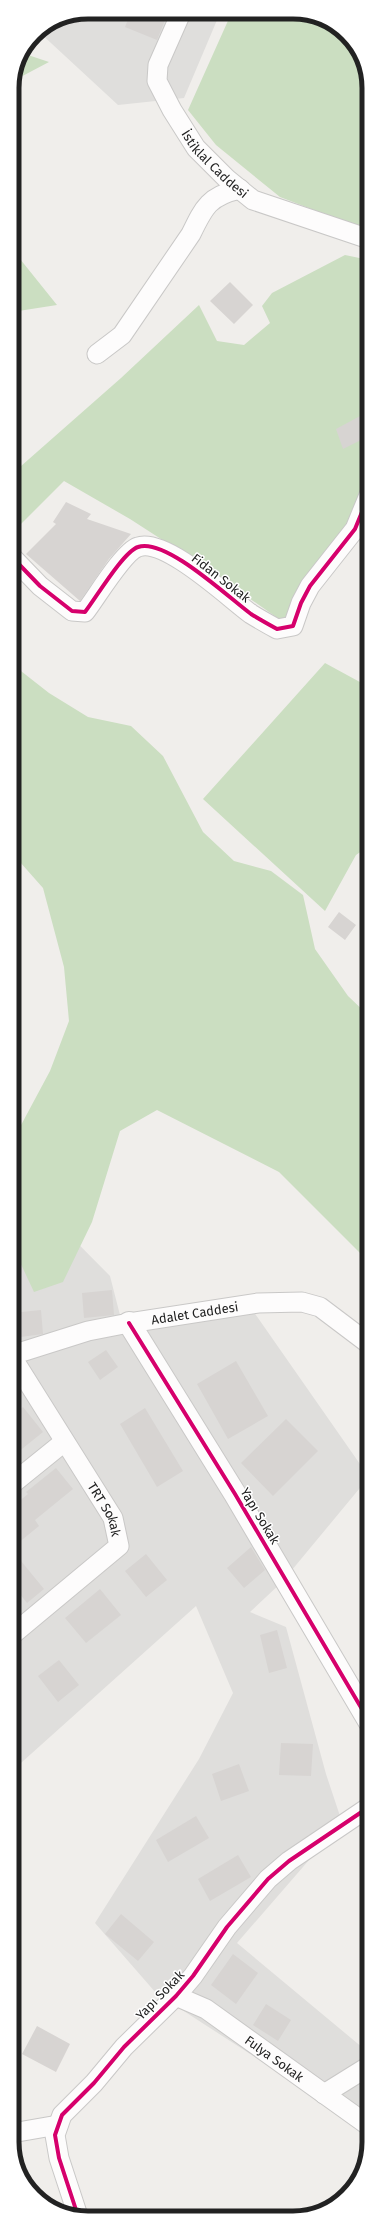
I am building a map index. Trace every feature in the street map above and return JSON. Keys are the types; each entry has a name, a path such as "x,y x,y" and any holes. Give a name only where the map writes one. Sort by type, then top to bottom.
{"street":[{"name":"İstiklal Caddesi","path":"178,19 158,65 157,81 172,110 196,148 253,200 362,236"},
{"path":"97,354 122,335 191,234 200,216 210,202 221,193 240,189"},
{"name":"Fidan Sokak","path":"19,564 40,586 72,611 85,612 128,553 139,546 155,547 176,556 252,614 277,629 293,626 301,602 310,586 355,529 362,512"},
{"name":"Adalet Caddesi","path":"19,1354 88,1331 129,1323 258,1303 302,1302 320,1307 362,1339"},
{"name":"Yapı Sokak","path":"129,1323 235,1494 362,1709"},
{"name":"TRT Sokak","path":"19,1368 64,1442 113,1518 119,1546 19,1629"},
{"path":"19,1478 64,1442"},
{"name":"Yapı Sokak","path":"76,2210 59,2158 55,2135 62,2115 94,2083 124,2047 176,1996 193,1976 227,1927 268,1879 289,1861 362,1812"},
{"name":"Fulya Sokak","path":"176,1996 206,2009 362,2121"},
{"path":"324,2094 362,2070"},
{"path":"19,2132 58,2126"}],"shaded area":[{"path":"217,19 184,98 118,105 43,36 61,24 74,20"},
{"path":"19,1184 110,1276 121,1319 244,1298 362,1467 362,1485 282,1582 250,1612 286,1627 326,1774 342,1822 237,1943 362,2047 362,2126 156,1993 95,1923 199,1759 233,1693 196,1606 19,1765"}],"green space":[{"path":"229,19 293,19 311,21 332,31 348,46 355,57 361,74 362,228 280,197 216,145 188,110"},
{"path":"28,55 49,62 20,77 24,61"},
{"path":"345,255 362,259 362,507 295,621 279,619 209,570 130,519 64,481 19,526 19,468 121,378 199,305 217,341 244,345 270,323 262,306 272,293"},
{"path":"19,258 57,305 19,311"},
{"path":"325,663 362,683 362,851 356,855 325,911 203,799"},
{"path":"19,669 49,693 88,717 131,726 163,756 203,832 234,861 271,871 303,895 315,949 348,996 362,1009 362,1255 279,1172 157,1110 120,1131 92,1222 63,1282 34,1292 19,1260 19,1132 20,1127 50,1071 69,1021 64,967 43,888 19,861"}],"building":[{"path":"128,19 166,19 157,40 125,27"},
{"path":"230,282 253,305 234,324 210,301"},
{"path":"362,415 362,440 343,449 336,429"},
{"path":"66,502 91,514 87,519 131,534 109,559 80,601 26,554 56,524 53,522"},
{"path":"339,912 356,925 345,940 328,927"},
{"path":"112,1290 114,1315 84,1318 82,1293"},
{"path":"41,1310 43,1334 19,1337 19,1312"},
{"path":"106,1350 118,1367 100,1380 88,1362"},
{"path":"236,1361 268,1416 228,1439 197,1384"},
{"path":"23,1407 43,1432 19,1451 19,1410"},
{"path":"145,1408 183,1471 157,1487 120,1424"},
{"path":"286,1419 318,1451 273,1496 241,1463"},
{"path":"56,1468 73,1489 35,1520 39,1526 19,1542 19,1501 28,1494 26,1492"},
{"path":"251,1547 265,1570 244,1588 227,1568"},
{"path":"146,1554 167,1580 146,1597 125,1571"},
{"path":"19,1559 44,1589 27,1603 19,1593"},
{"path":"100,1589 121,1615 86,1643 65,1618"},
{"path":"277,1630 287,1668 269,1673 260,1635"},
{"path":"59,1660 79,1685 58,1702 38,1676"},
{"path":"281,1743 313,1744 311,1776 279,1775"},
{"path":"239,1764 249,1791 221,1801 212,1774"},
{"path":"196,1816 209,1838 168,1862 156,1840"},
{"path":"238,1855 251,1877 210,1901 198,1879"},
{"path":"121,1914 154,1942 138,1961 105,1934"},
{"path":"233,1954 258,1973 236,2004 211,1985"},
{"path":"266,2004 291,2020 278,2041 253,2025"},
{"path":"37,2026 70,2044 56,2072 22,2054"}],"cycle path":[{"path":"19,564 40,586 72,611 85,612 125,557 138,547 150,546 164,551 180,560 213,583 251,614 277,629 293,626 301,603 310,586 355,529 362,512"},
{"path":"129,1323 235,1494 362,1709"},
{"path":"76,2210 59,2158 55,2135 62,2115 94,2083 124,2047 176,1996 193,1976 227,1927 268,1879 289,1861 362,1812"}]}
